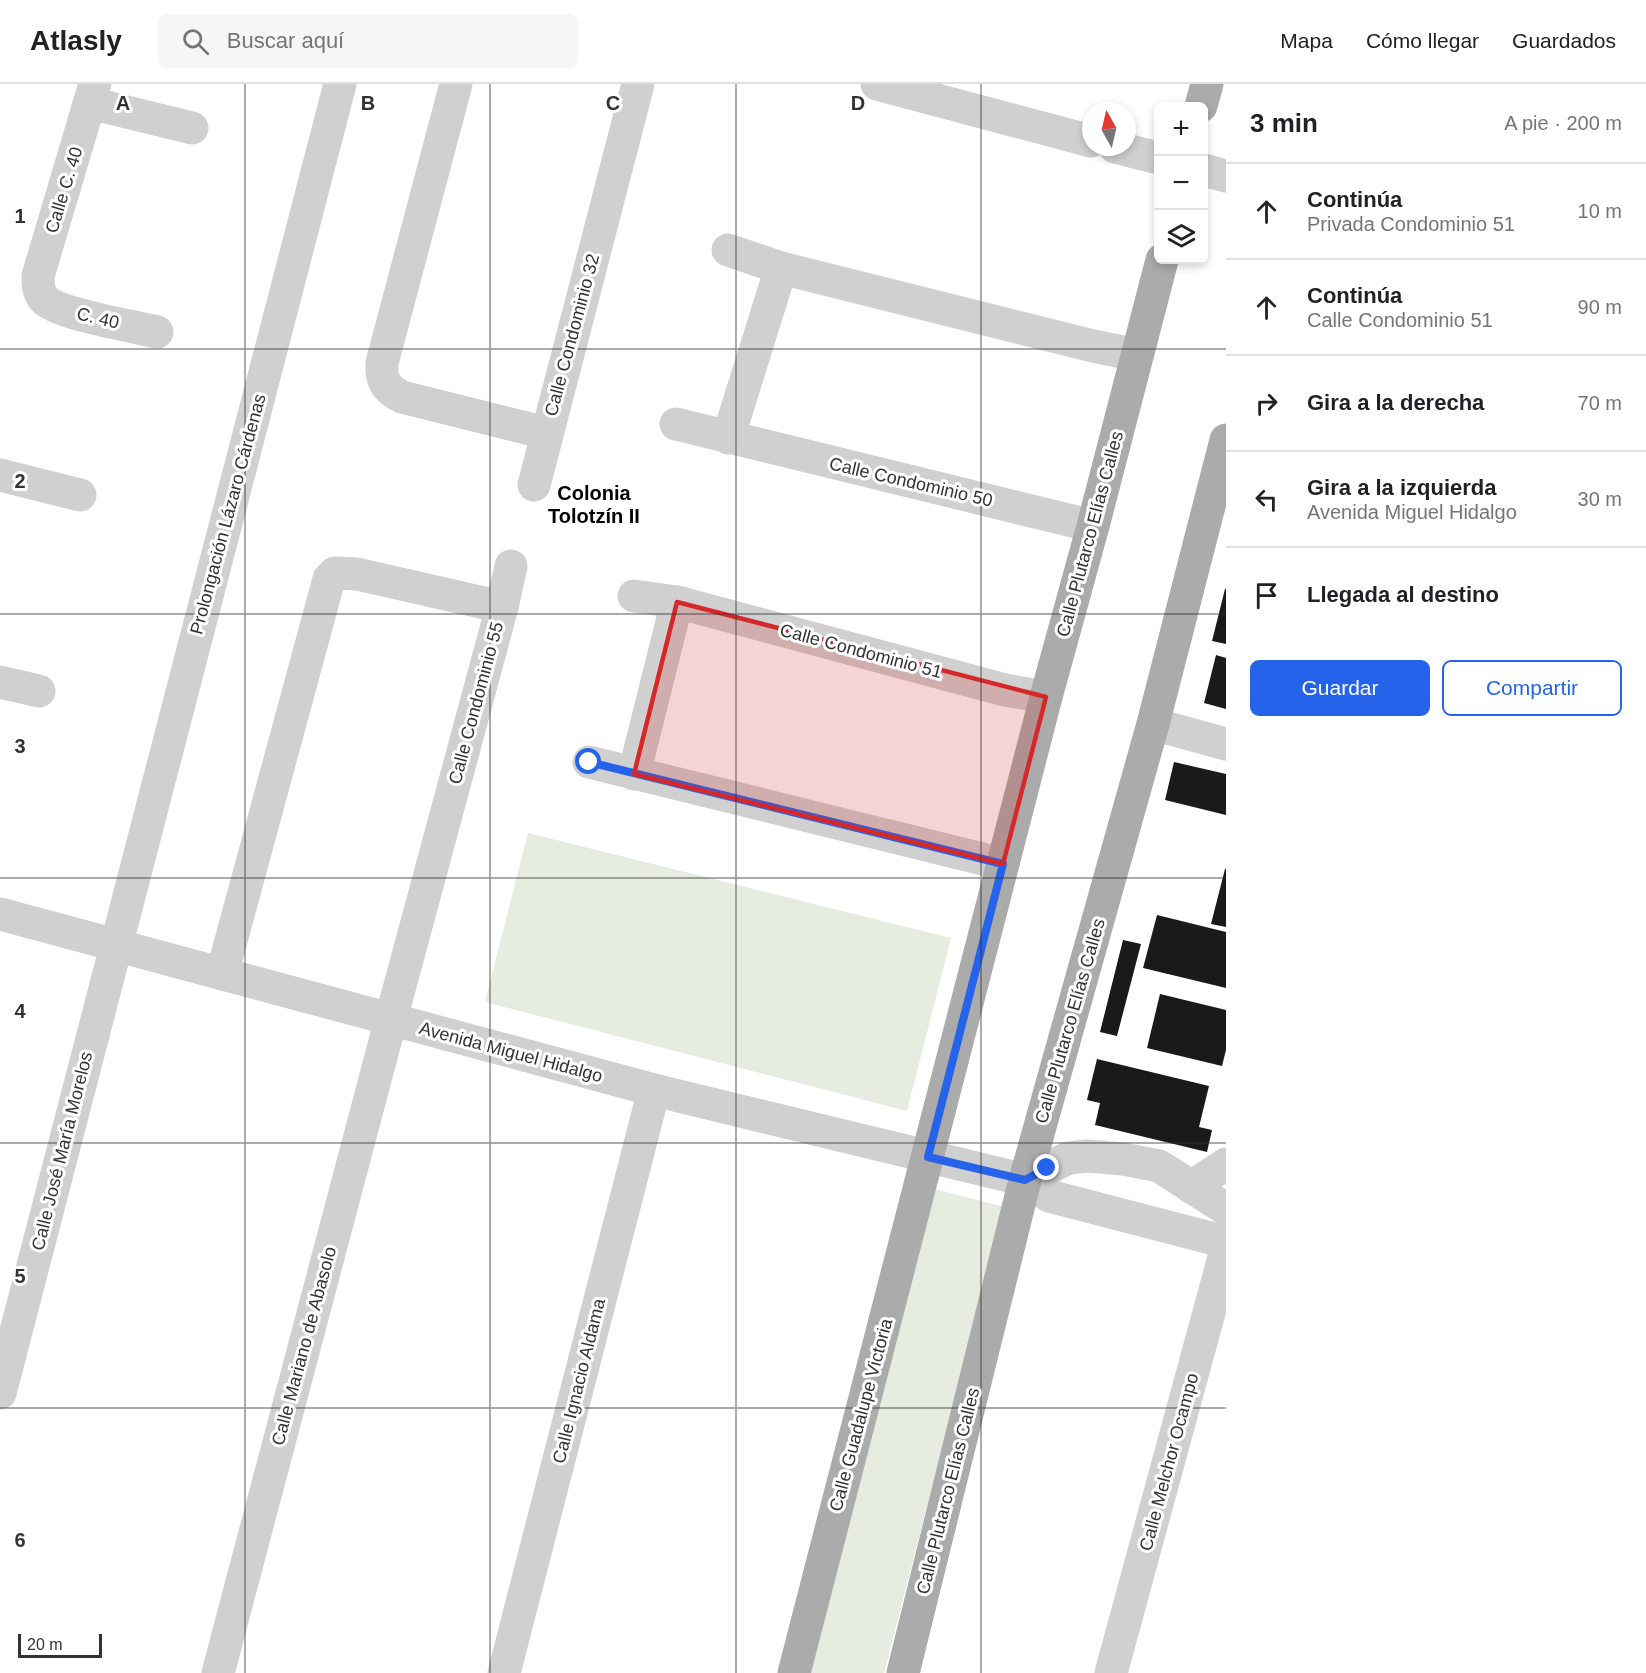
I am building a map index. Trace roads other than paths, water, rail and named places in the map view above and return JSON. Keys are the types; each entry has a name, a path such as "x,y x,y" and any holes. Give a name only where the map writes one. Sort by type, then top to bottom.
{"main road":[{"path":"1202,102 1207,84"},
{"name":"Calle Plutarco Elías Calles","path":"928,1157 1161,264"},
{"name":"Calle Plutarco Elías Calles","path":"903,1673 1025,1180 1153,724 1226,440"},
{"name":"Calle Guadalupe Victoria","path":"794,1673 928,1157"}],"street":[{"name":"Prolongación Lázaro Cárdenas","path":"115,944 340,84"},
{"name":"Calle Condominio 32","path":"456,84 382,363 381,375 385,385 392,393 402,398 546,433 638,84"},
{"path":"877,84 914,89 1082,138"},
{"path":"92,93 192,128"},
{"name":"Calle C. 40","path":"42,297 38,287 38,276 92,93"},
{"path":"1136,152 1154,157"},
{"path":"1208,171 1226,176"},
{"path":"728,250 781,268 1137,355"},
{"path":"728,438 781,268"},
{"name":"C. 40","path":"42,297 58,308 157,332"},
{"name":"Calle Condominio 50","path":"676,424 1093,526"},
{"path":"534,485 546,433"},
{"path":"0,475 80,495"},
{"path":"502,607 511,566"},
{"name":"Calle Condominio 55","path":"222,974 329,579 335,573 346,572 502,607 391,1020"},
{"name":"Calle Condominio 51","path":"633,596 677,602 1005,690 1046,698"},
{"path":"634,774 677,602"},
{"path":"0,682 39,691"},
{"path":"1153,724 1226,744"},
{"path":"589,762 1003,864"},
{"name":"Avenida Miguel Hidalgo","path":"0,914 654,1090 1025,1180 1050,1196 1226,1242"},
{"name":"Calle José María Morelos","path":"0,1393 115,944"},
{"name":"Calle Mariano de Abasolo","path":"218,1673 391,1020"},
{"name":"Calle Ignacio Aldama","path":"504,1673 654,1090"},
{"path":"1025,1180 1068,1158 1087,1156 1123,1159 1158,1166 1226,1209"},
{"path":"1191,1187 1226,1164"},
{"name":"Calle Melchor Ocampo","path":"1112,1673 1226,1250"}],"district":[{"name":"Colonia Tolotzín II","path":"594,504"}]}
